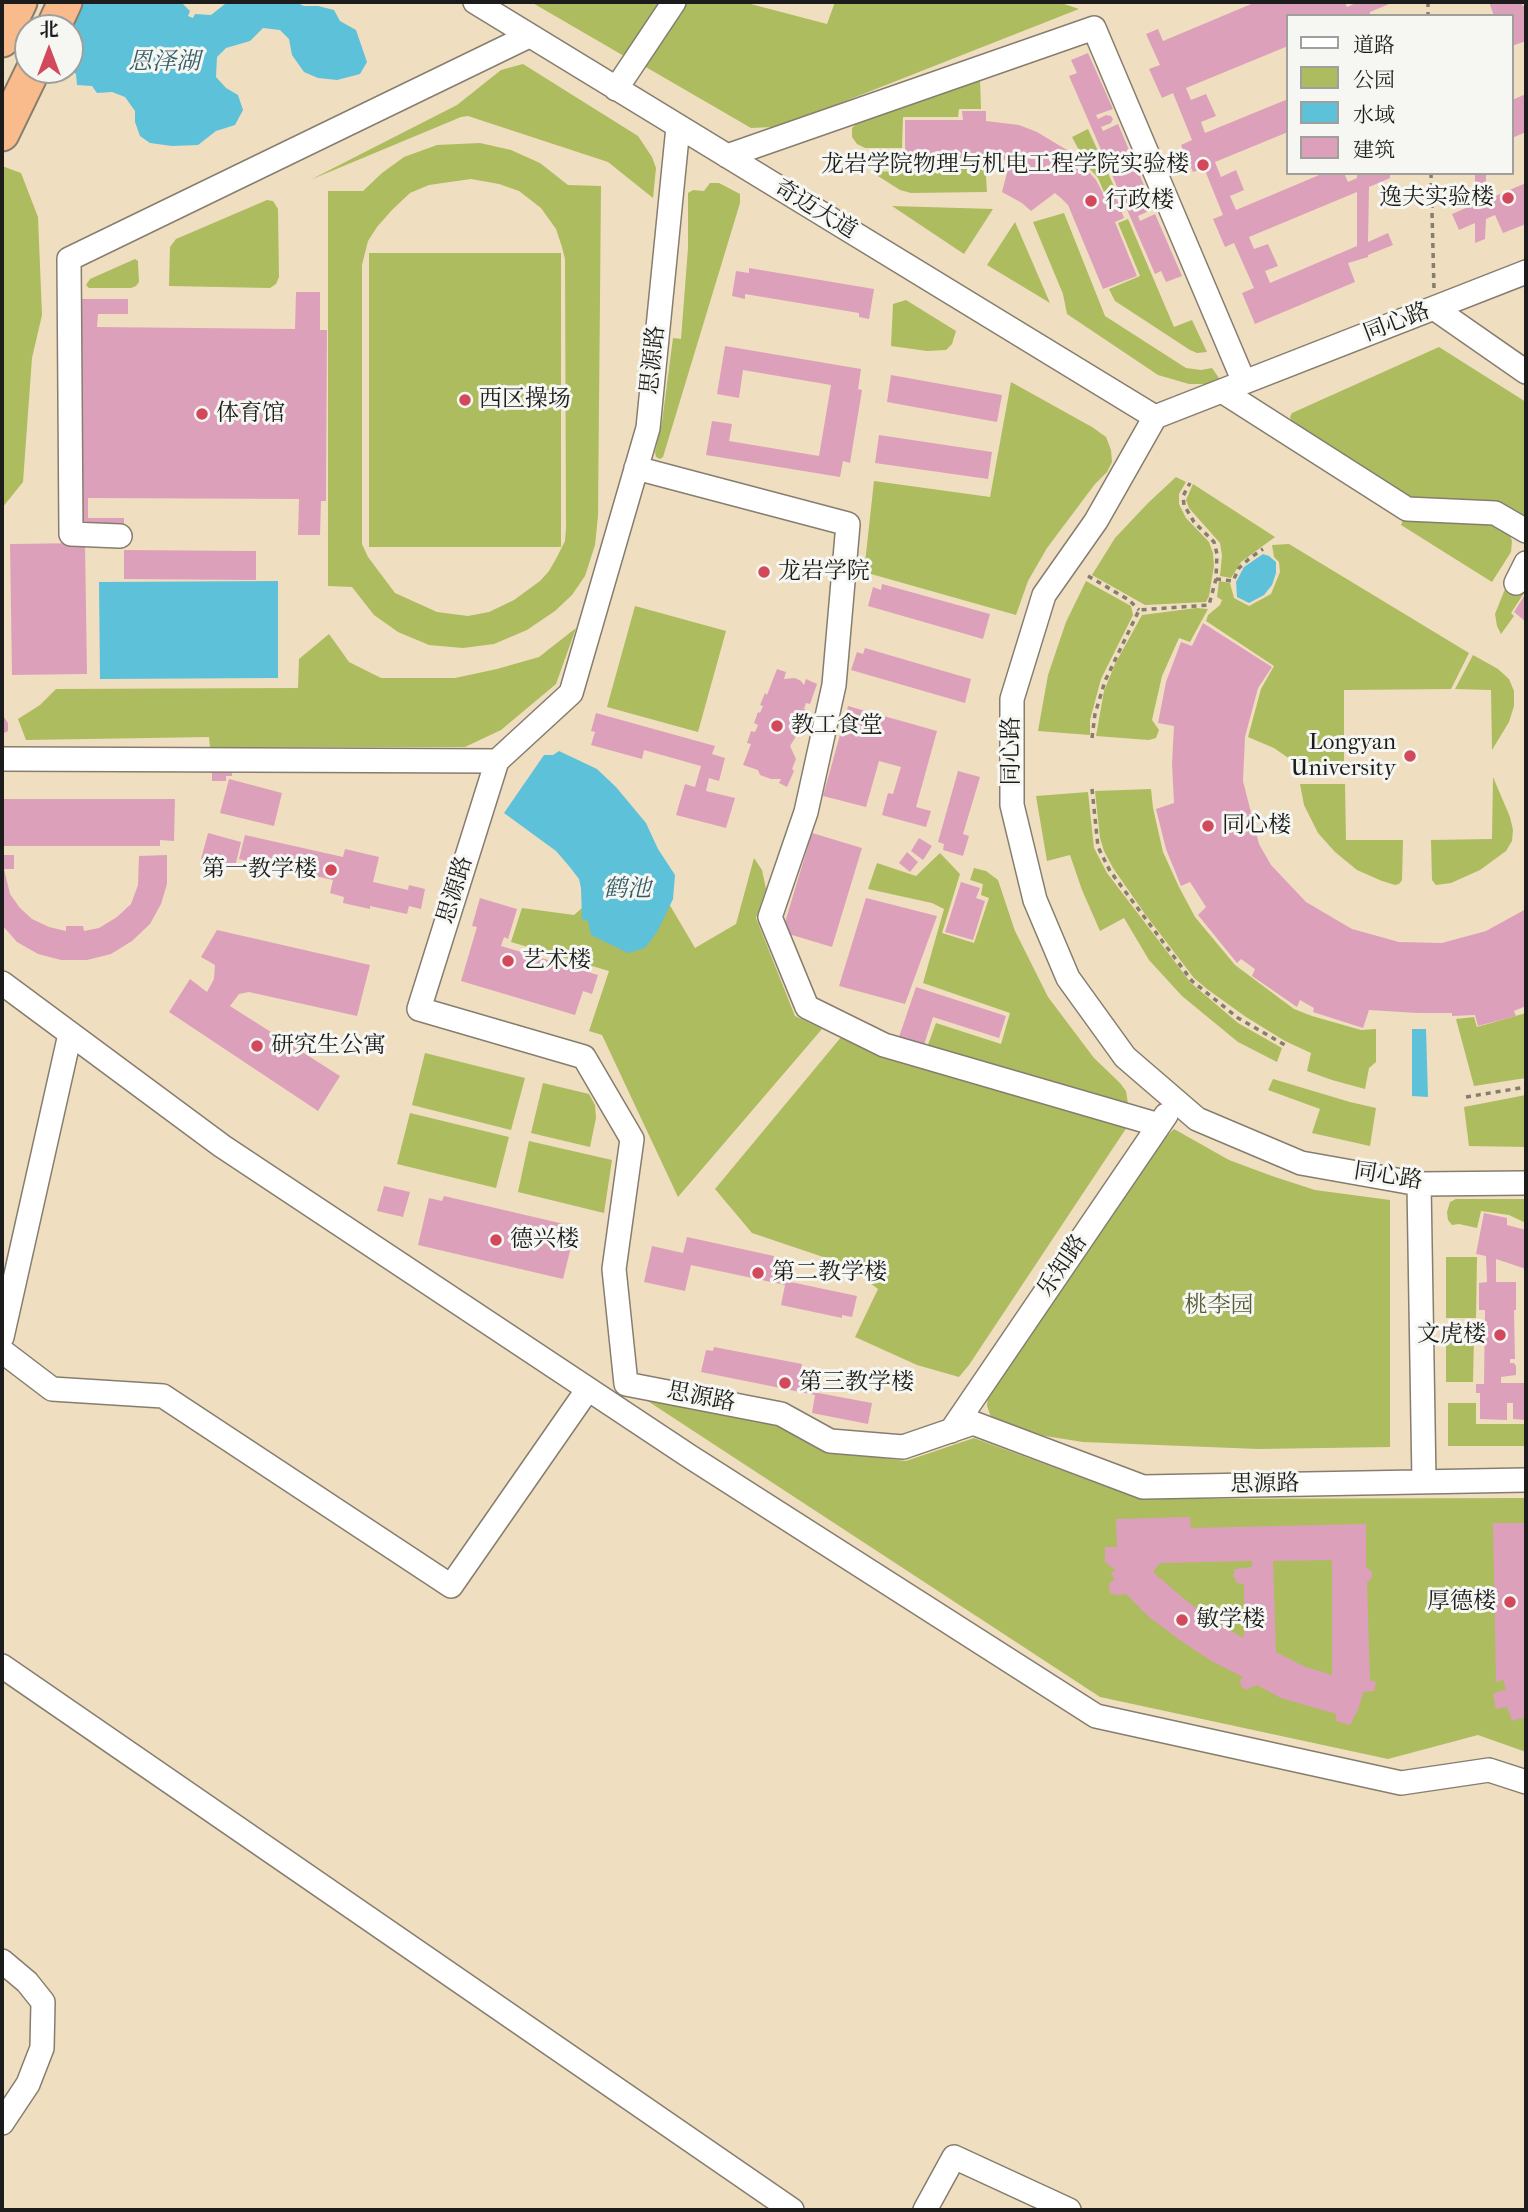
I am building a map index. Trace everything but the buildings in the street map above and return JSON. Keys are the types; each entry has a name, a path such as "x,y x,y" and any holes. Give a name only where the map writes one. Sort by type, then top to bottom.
{"highway":[{"path":"2,40 20,2"},
{"path":"2,134 26,84"}],"street":[{"name":"奇迈大道","path":"474,2 1155,417"},
{"path":"616,89 674,2"},
{"path":"727,156 1094,28 1244,382"},
{"path":"120,536 71,534 69,259 529,36"},
{"name":"思源路","path":"678,127 648,428 571,692 497,761 419,1009 584,1057 632,1139 614,1269 626,1384 781,1414 830,1441 903,1447 973,1423 1143,1487 1526,1480"},
{"name":"同心路","path":"1526,272 1155,417 1096,521 1044,595 1012,699 1012,805 1035,900 1068,978 1125,1056 1197,1119 1301,1163 1419,1184 1526,1183"},
{"path":"1434,308 1526,372"},
{"path":"1222,391 1407,509 1495,513 1526,531"},
{"path":"636,468 848,524 834,685 806,812 770,917 807,1007 884,1045 1159,1125"},
{"path":"2,760 497,761"},
{"path":"2,983 222,1146 588,1389 1096,1716 1401,1783 1489,1770 1526,1782"},
{"path":"2,1337 70,1034"},
{"name":"乐知路","path":"951,1431 1175,1101"},
{"path":"1419,1184 1424,1482"},
{"path":"2,1351 52,1390 163,1396 451,1586 588,1389"},
{"path":"2,1666 792,2210"},
{"path":"2,1961 27,1982 43,2002 42,2048 28,2084 2,2123"},
{"path":"925,2210 954,2157 1069,2210"}],"path":[{"path":"1431,175 1434,308"},
{"path":"1088,576 1129,600 1139,610 1209,605 1216,579 1217,554 1214,542 1194,522 1184,505 1183,496 1190,483"},
{"path":"1216,579 1233,580 1239,568 1263,549"},
{"path":"1092,738 1095,714 1105,681 1139,610"},
{"path":"1092,789 1098,847 1110,871 1192,981 1238,1018 1285,1045"},
{"path":"1466,1097 1526,1087"}],"green space":[{"path":"531,2 660,2 624,56"},
{"path":"685,2 743,2 827,24 835,2 1058,2 1079,9 792,122 751,128 644,66"},
{"path":"523,64 638,136 656,168 653,198 608,162 468,116 310,180 457,105 501,70"},
{"path":"980,79 981,109 959,109 958,117 903,117 902,148 865,148 857,144 852,137 852,128 857,123"},
{"path":"1088,129 1117,193 1106,197 1098,178 1076,154 1080,152 1072,137"},
{"path":"480,143 511,150 540,163 568,185 601,186 598,516 595,545 585,576 572,595 555,611 527,630 494,644 463,648 429,645 398,632 374,615 352,587 328,586 328,191 363,191 404,157 437,145","holes":["471,179 519,191 541,208 556,229 565,259 566,528 565,541 549,571 540,581 514,600 489,612 468,616 437,612 395,593 368,557 362,544 362,265 368,241 377,227 410,193 429,185"]},
{"path":"902,159 985,161 987,192 911,193 900,190 870,171 901,172"},
{"path":"2,166 21,173 38,217 42,315 32,358 23,482 2,508"},
{"path":"710,183 719,183 740,194 740,203 663,457 660,459 655,452 662,422 673,338 681,339 688,248 688,193 693,190 704,191"},
{"path":"267,200 273,201 278,209 279,277 276,284 270,288 169,286 170,247 176,239"},
{"path":"892,206 993,209 964,254"},
{"path":"1064,213 1105,316 1186,368 1212,368 1223,384 1189,384 1158,375 1067,314 1063,294 1033,222"},
{"path":"1128,219 1174,327 1192,320 1207,352 1197,353 1190,350 1115,301 1109,289 1140,276 1118,223"},
{"path":"1015,222 1050,303 987,265"},
{"name":"西区操场","path":"369,253 561,253 561,547 369,547"},
{"path":"135,259 138,261 139,282 136,286 89,288 86,285 90,279"},
{"path":"906,300 956,331 952,344 946,350 927,351 891,346 893,304"},
{"path":"1439,347 1526,402 1526,516 1490,505 1408,499 1292,422 1292,413"},
{"path":"1011,382 1106,437 1112,462 1047,548 1028,581 1016,615 864,572 874,481 990,497"},
{"path":"1176,477 1186,482 1179,494 1179,504 1186,518 1209,542 1213,553 1214,566 1209,596 1206,602 1145,605 1092,575 1115,538"},
{"path":"1193,484 1275,537 1241,562 1231,578 1220,576 1220,543 1189,508 1186,500"},
{"path":"1406,512 1493,520 1509,533 1512,541 1511,552 1492,582 1401,525"},
{"path":"1289,544 1469,653 1451,689 1344,690 1344,764 1297,764 1274,748 1248,737 1261,689 1274,666 1206,621 1222,600 1217,597 1219,581 1230,583 1234,598 1249,606 1271,594 1280,572 1272,545"},
{"path":"1526,549 1526,590 1511,613 1514,616 1501,634 1495,614"},
{"path":"1086,581 1131,606 1133,615 1101,679 1090,720 1090,735 1038,731 1048,675 1066,622"},
{"path":"635,606 726,631 698,732 607,707"},
{"path":"1208,609 1190,642 1179,638 1162,676 1152,720 1159,730 1156,738 1149,740 1096,736 1104,691 1115,664 1142,615"},
{"path":"576,628 556,684 501,730 465,747 210,747 209,737 26,740 18,719 40,705 56,689 298,688 299,659 329,634 349,662 381,678 455,678 539,657"},
{"path":"1473,655 1498,669 1509,679 1514,691 1514,706 1509,722 1492,750 1491,690 1455,689"},
{"path":"1493,777 1510,817 1512,841 1506,851 1480,870 1451,883 1436,885 1432,880 1431,840 1492,839"},
{"path":"1300,784 1345,784 1346,840 1403,840 1402,880 1399,884 1382,881 1357,870 1335,852 1318,833 1304,805"},
{"path":"1151,789 1163,852 1179,887 1195,917 1235,965 1294,1009 1361,1030 1376,1029 1376,1062 1369,1068 1365,1089 1307,1071 1311,1053 1246,1017 1207,989 1194,978 1145,914 1104,851 1095,791"},
{"path":"1088,792 1094,848 1107,873 1191,983 1238,1023 1282,1048 1277,1062 1238,1042 1182,996 1149,960 1124,918 1100,931 1070,855 1047,861 1036,796"},
{"path":"940,853 960,874 942,933 974,943 989,898 981,895 983,884 970,880 974,868 986,871 998,880 1015,931 1048,997 1094,1058 1126,1091 1128,1104 926,1050 936,1023 1001,1044 1010,1013 923,983 944,909 932,903 868,889 877,863 916,876"},
{"path":"641,856 695,948 736,924 754,858 762,870 766,889 756,918 795,1016 822,1029 678,1197 602,1035 589,1031 609,971 511,942 522,908 574,915"},
{"path":"1526,1013 1526,1078 1474,1086 1456,1019 1474,1017 1477,1027"},
{"path":"842,1036 886,1057 1127,1127 959,1377 917,1365 855,1337 878,1289 847,1265 752,1233 715,1189"},
{"path":"425,1053 525,1078 511,1130 412,1105"},
{"path":"1273,1079 1376,1108 1370,1146 1312,1133 1320,1109 1268,1090"},
{"path":"543,1083 589,1094 595,1105 596,1118 590,1147 531,1133"},
{"path":"1526,1095 1526,1147 1469,1146 1464,1107"},
{"path":"410,1113 509,1137 496,1188 397,1164"},
{"name":"桃李园","path":"1174,1129 1229,1160 1272,1176 1315,1190 1390,1200 1390,1447 1258,1449 1083,1442 1045,1436 991,1417 987,1406 988,1394 1151,1152"},
{"path":"529,1141 612,1160 604,1213 518,1192"},
{"path":"1456,1199 1526,1199 1526,1223 1509,1215 1481,1211 1477,1228 1452,1225 1447,1212 1450,1202"},
{"path":"1446,1257 1477,1257 1476,1318 1446,1318"},
{"path":"1446,1337 1474,1337 1473,1382 1446,1382"},
{"path":"640,1396 778,1423 828,1451 906,1461 974,1438 1140,1499 1526,1498 1526,1752 1478,1735 1388,1759 1100,1697"},
{"path":"1448,1403 1476,1403 1476,1424 1526,1424 1526,1446 1448,1446"}],"water":[{"name":"恩泽湖","path":"75,2 181,2 190,11 188,16 193,18 195,14 211,15 225,2 295,2 304,6 334,10 340,21 356,30 367,62 360,74 337,80 318,78 304,72 292,55 289,39 280,30 263,28 250,41 226,48 217,57 216,77 226,88 238,95 243,110 235,125 216,131 198,145 150,143 140,136 135,122 135,111 125,97 112,92 97,93 92,86 77,85 84,84 84,14 73,14"},
{"path":"1263,554 1276,562 1276,573 1272,585 1264,595 1249,603 1237,597 1236,582 1244,567"},
{"path":"278,581 278,678 100,679 99,582"},
{"name":"鹤池","path":"559,751 597,769 616,787 646,823 658,849 675,875 673,899 657,932 645,948 628,953 591,935 588,921 582,919 579,879 556,851 504,813 544,755 553,755"},
{"path":"1412,1029 1426,1029 1428,1097 1412,1096"}],"place":[{"name":"龙岩学院物理与机电工程学院实验楼","path":"1203,165"},
{"name":"逸夫实验楼","path":"1508,198"},
{"name":"行政楼","path":"1091,201"},
{"name":"西区操场","path":"465,400"},
{"name":"体育馆","path":"202,414"},
{"name":"龙岩学院","path":"764,572"},
{"name":"教工食堂","path":"777,726"},
{"name":"Longyan University","path":"1410,756"},
{"name":"同心楼","path":"1208,826"},
{"name":"第一教学楼","path":"331,870"},
{"name":"艺术楼","path":"508,961"},
{"name":"研究生公寓","path":"257,1046"},
{"name":"德兴楼","path":"496,1240"},
{"name":"第二教学楼","path":"758,1273"},
{"name":"文虎楼","path":"1500,1335"},
{"name":"第三教学楼","path":"785,1383"},
{"name":"厚德楼","path":"1510,1602"},
{"name":"敏学楼","path":"1182,1620"}]}
